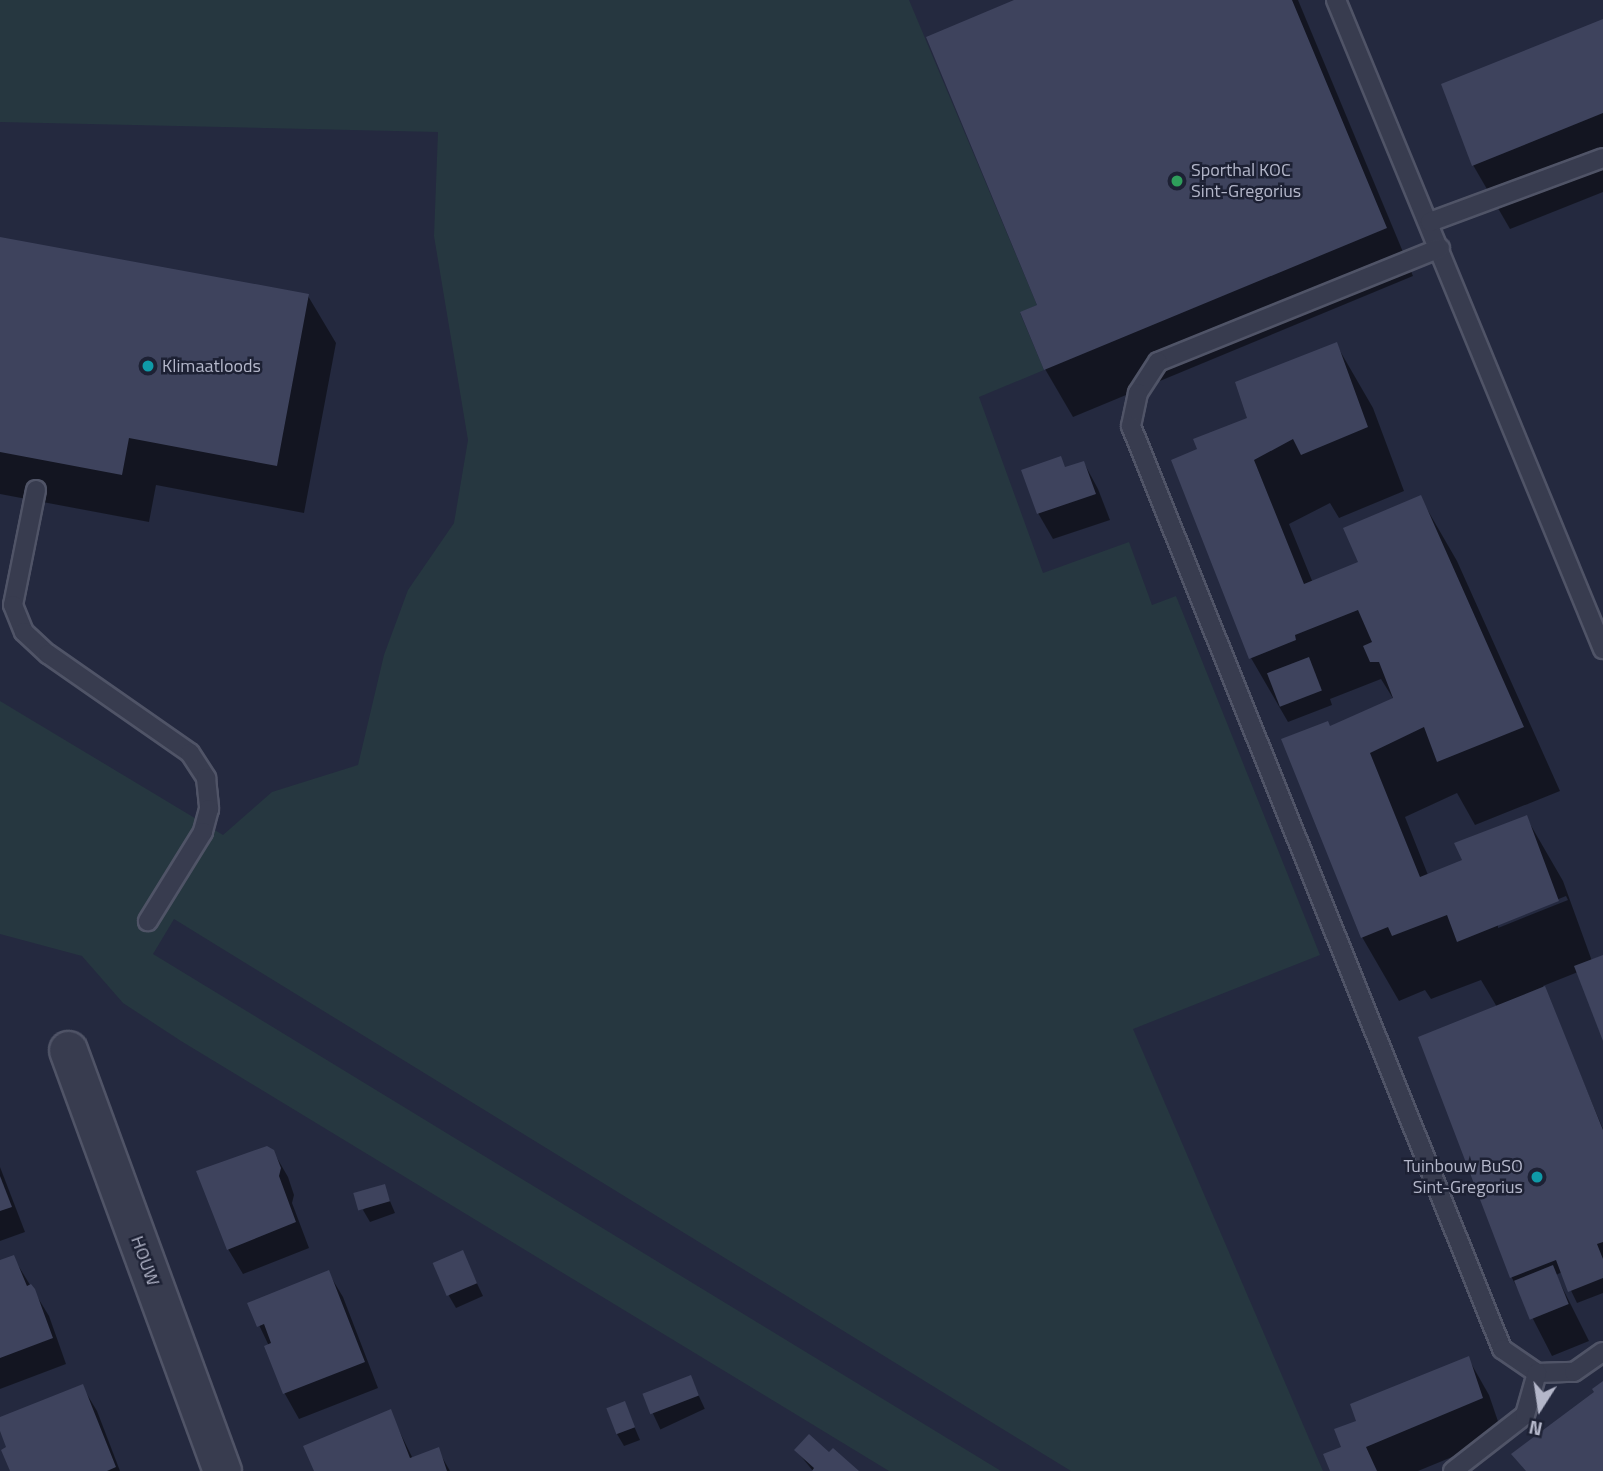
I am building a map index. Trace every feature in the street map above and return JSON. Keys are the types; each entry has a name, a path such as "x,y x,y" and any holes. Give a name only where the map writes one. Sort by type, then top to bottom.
{"street":[{"name":"HOUW","path":"68,1050 222,1471"}],"lane":[{"path":"1336,0 1430,222 1603,649"},
{"path":"1430,222 1603,158"},
{"path":"1440,248 1158,362 1138,393 1131,426 1502,1349 1537,1373 1574,1372 1603,1352"},
{"path":"36,490 13,605 24,632 48,654 190,753 206,778 209,808 203,832 148,921"},
{"path":"1453,1471 1525,1415 1537,1373"}],"shaded area":[{"path":"0,0 909,0 1037,305 1020,313 1044,370 979,397 1043,573 1129,542 1152,605 1176,596 1320,955 1133,1029 1323,1471 1071,1471 174,919 153,954 1001,1471 889,1471 181,1041 123,1003 82,956 0,934 0,701 223,835 272,792 358,765 384,655 408,590 454,523 468,440 434,236 438,132 0,122"}],"building":[{"name":"Sporthal KOC Sint-Gregorius","path":"1014,0 1292,0 1387,228 1044,370 1020,312 1037,305 926,37"},
{"path":"1603,19 1603,113 1472,166 1441,84"},
{"name":"Klimaatloods","path":"0,237 309,294 277,466 129,438 122,475 0,452"},
{"path":"1337,342 1368,427 1301,455 1293,439 1254,460 1304,584 1358,562 1343,528 1421,495 1524,727 1437,762 1424,727 1370,753 1420,877 1462,860 1454,843 1527,815 1559,901 1457,942 1447,915 1392,936 1388,927 1361,938 1281,739 1328,721 1330,726 1393,698 1379,662 1370,662 1363,646 1372,642 1358,610 1295,635 1296,640 1249,659 1171,460 1197,449 1193,439 1247,418 1235,382"},
{"path":"1061,456 1065,467 1084,461 1096,494 1037,514 1021,470"},
{"path":"1309,657 1322,691 1280,707 1267,673"},
{"path":"1603,955 1603,1041 1574,966"},
{"name":"Tuinbouw BuSO Sint-Gregorius","path":"1545,986 1603,1130 1603,1242 1597,1244 1603,1259 1603,1278 1568,1292 1556,1260 1510,1278 1418,1037"},
{"path":"267,1146 274,1150 281,1168 279,1176 296,1222 227,1250 196,1171"},
{"path":"0,1176 12,1207 0,1211"},
{"path":"385,1184 390,1201 358,1210 353,1193"},
{"path":"463,1250 477,1283 447,1296 433,1263"},
{"path":"14,1255 27,1286 31,1284 35,1289 53,1338 0,1358 0,1260"},
{"path":"1553,1265 1569,1304 1530,1320 1514,1281"},
{"path":"329,1270 365,1362 283,1394 264,1346 271,1343 264,1324 257,1327 247,1303"},
{"path":"1469,1356 1483,1398 1366,1447 1377,1471 1330,1471 1323,1454 1341,1447 1334,1429 1356,1421 1350,1404"},
{"path":"691,1375 699,1396 650,1414 642,1394"},
{"path":"1603,1381 1603,1471 1526,1471 1511,1454 1594,1392 1592,1389"},
{"path":"83,1384 116,1467 107,1471 10,1471 1,1450 6,1447 0,1431 0,1417"},
{"path":"625,1401 635,1427 616,1434 606,1408"},
{"path":"391,1409 410,1458 439,1447 447,1471 314,1471 303,1446"},
{"path":"809,1434 829,1452 833,1448 859,1471 812,1471 814,1468 794,1450"}],"place":[{"name":"Sporthal KOC Sint-Gregorius","path":"1177,181"},
{"name":"Klimaatloods","path":"148,366"},
{"name":"Tuinbouw BuSO Sint-Gregorius","path":"1537,1177"}]}
